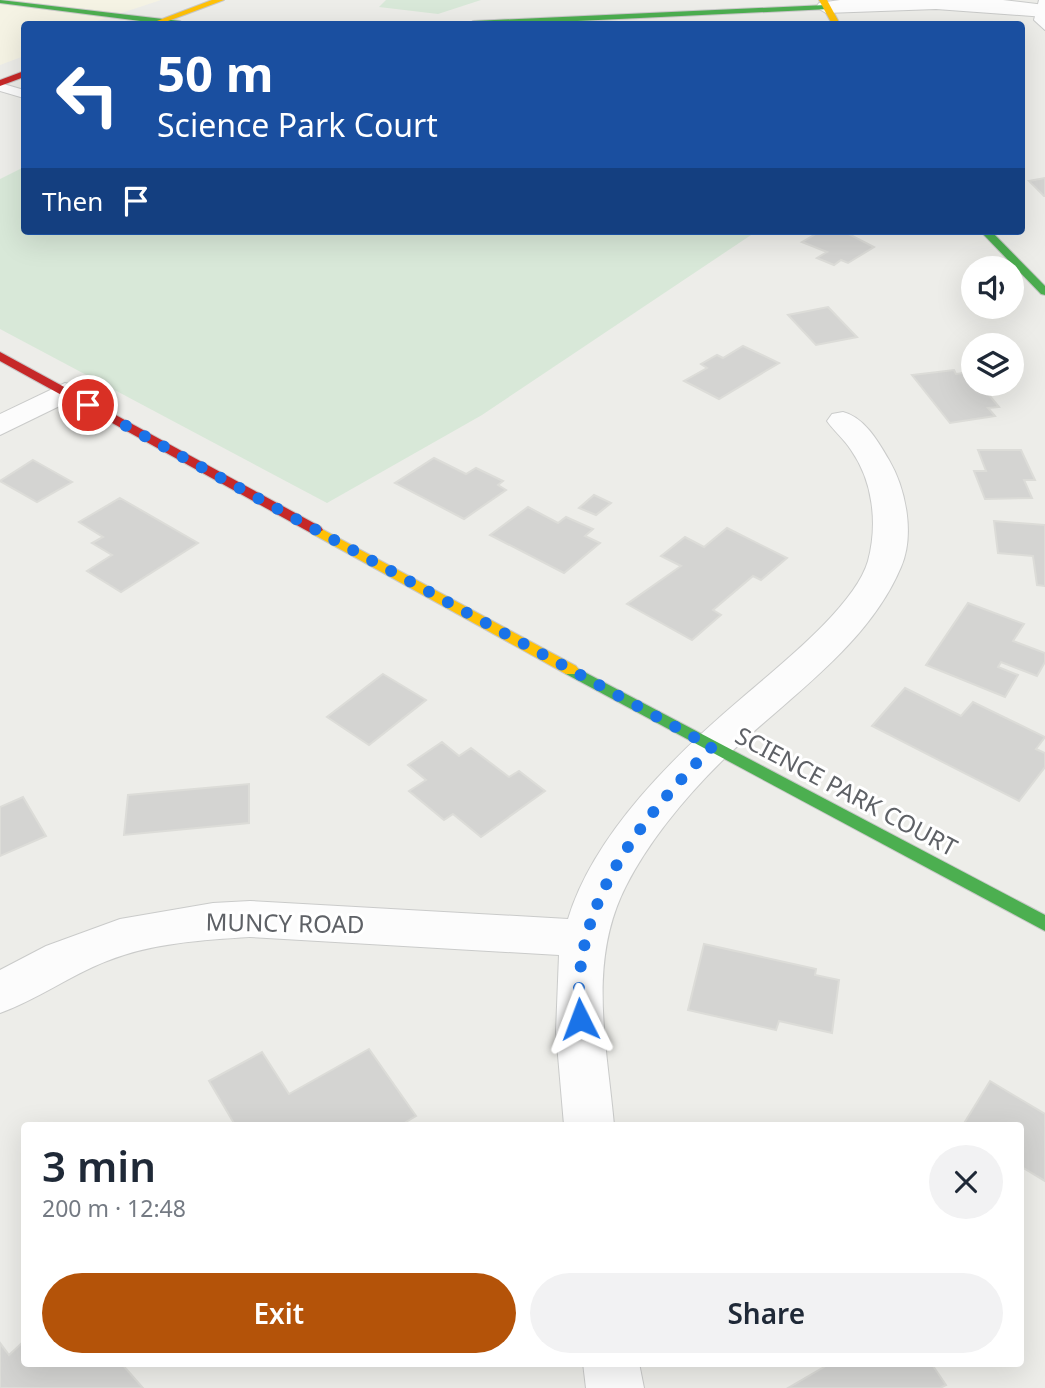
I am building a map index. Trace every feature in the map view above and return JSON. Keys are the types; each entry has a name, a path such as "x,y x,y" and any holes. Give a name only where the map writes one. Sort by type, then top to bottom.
{"main road":[{"path":"161,21 220,0"},
{"path":"650,15 730,0"},
{"path":"0,1 141,21"},
{"path":"532,21 828,10"},
{"path":"650,15 742,21"},
{"path":"0,85 21,75"},
{"path":"989,235 1045,292"},
{"name":"SCIENCE PARK COURT","path":"0,356 381,562 712,747 1045,924"}],"street":[{"path":"828,10 876,2 1012,4 1045,11"},
{"path":"828,10 881,14 1016,15 1045,11"},
{"path":"890,21 920,14"},
{"path":"0,426 65,392"},
{"path":"589,1122 577,993 579,962 606,881 669,791 712,747 812,658 855,611 884,568 891,528 886,487 874,456 844,421"},
{"name":"MUNCY ROAD","path":"0,993 50,964 102,941 145,929 199,921 250,919 585,939"},
{"path":"612,1367 615,1388"}],"lane":[{"path":"1045,0 1045,11 1040,20 1045,26"},
{"path":"0,85 21,93"}],"shaded area":[{"path":"0,0 161,0 97,21 21,21 21,57 0,65"}],"green space":[{"path":"386,0 481,0 438,14 379,7"},
{"path":"21,168 21,235 751,235 482,415 327,503 0,329 0,179"}],"building":[{"path":"1045,178 1045,196 1044,196 1029,181"},
{"path":"814,235 851,235 874,247 848,263 841,260 834,265 817,258 827,252 802,242"},
{"path":"828,307 857,337 816,345 788,315"},
{"path":"743,346 779,363 719,399 684,381 707,368 701,364 717,355 723,358"},
{"path":"954,370 956,374 961,373 961,396 990,396 999,407 988,408 995,416 950,423 912,375"},
{"path":"978,450 1021,450 1035,480 1024,480 1032,498 985,499 974,471 986,471"},
{"path":"434,458 466,474 476,468 503,481 498,485 506,490 464,519 395,483"},
{"path":"33,460 72,482 37,502 0,481"},
{"path":"594,495 611,503 596,515 579,508"},
{"path":"120,498 198,543 121,592 87,571 112,555 92,543 103,537 79,522"},
{"path":"528,507 558,523 566,517 593,529 585,536 600,543 564,573 490,535"},
{"path":"994,521 1045,525 1045,586 1037,585 1033,556 998,553"},
{"path":"727,528 787,558 761,580 753,576 713,610 721,615 692,640 627,604 681,566 661,556 685,537 704,547"},
{"path":"968,603 1024,624 1013,641 1045,653 1045,662 1037,676 1001,662 998,667 1018,675 1005,697 926,665"},
{"path":"383,674 426,700 369,745 327,717"},
{"path":"905,688 961,716 973,702 1045,737 1036,749 1045,753 1045,767 1019,801 872,726"},
{"path":"442,742 459,756 471,748 509,777 519,771 545,791 481,837 453,814 444,820 409,791 426,780 408,765"},
{"path":"249,784 249,823 124,835 128,795"},
{"path":"23,797 46,836 0,856 0,807"},
{"path":"704,944 816,969 815,975 839,980 832,1033 779,1021 776,1030 688,1010"},
{"path":"369,1049 416,1116 406,1122 233,1122 209,1081 262,1052 289,1094"},
{"path":"990,1081 1045,1114 1045,1181 1024,1168 1024,1122 965,1122"},
{"path":"0,1343 9,1355 21,1344 21,1367 125,1367 143,1388 0,1388"},
{"path":"824,1367 934,1367 946,1385 940,1388 788,1388"}],"traffic: fast":[{"path":"0,1 157,21"},
{"path":"535,21 826,7"},
{"path":"989,235 1045,292"},
{"path":"571,670 1045,924"}],"traffic: slow":[{"path":"161,21 220,0"},
{"path":"823,0 834,21"},
{"path":"316,530 571,670"}],"traffic: jam":[{"path":"0,83 21,75"},
{"path":"0,356 316,530"}],"route":[{"path":"88,405 369,556 712,747 669,791 606,881 595,907 579,962 577,993 580,1019"}]}
